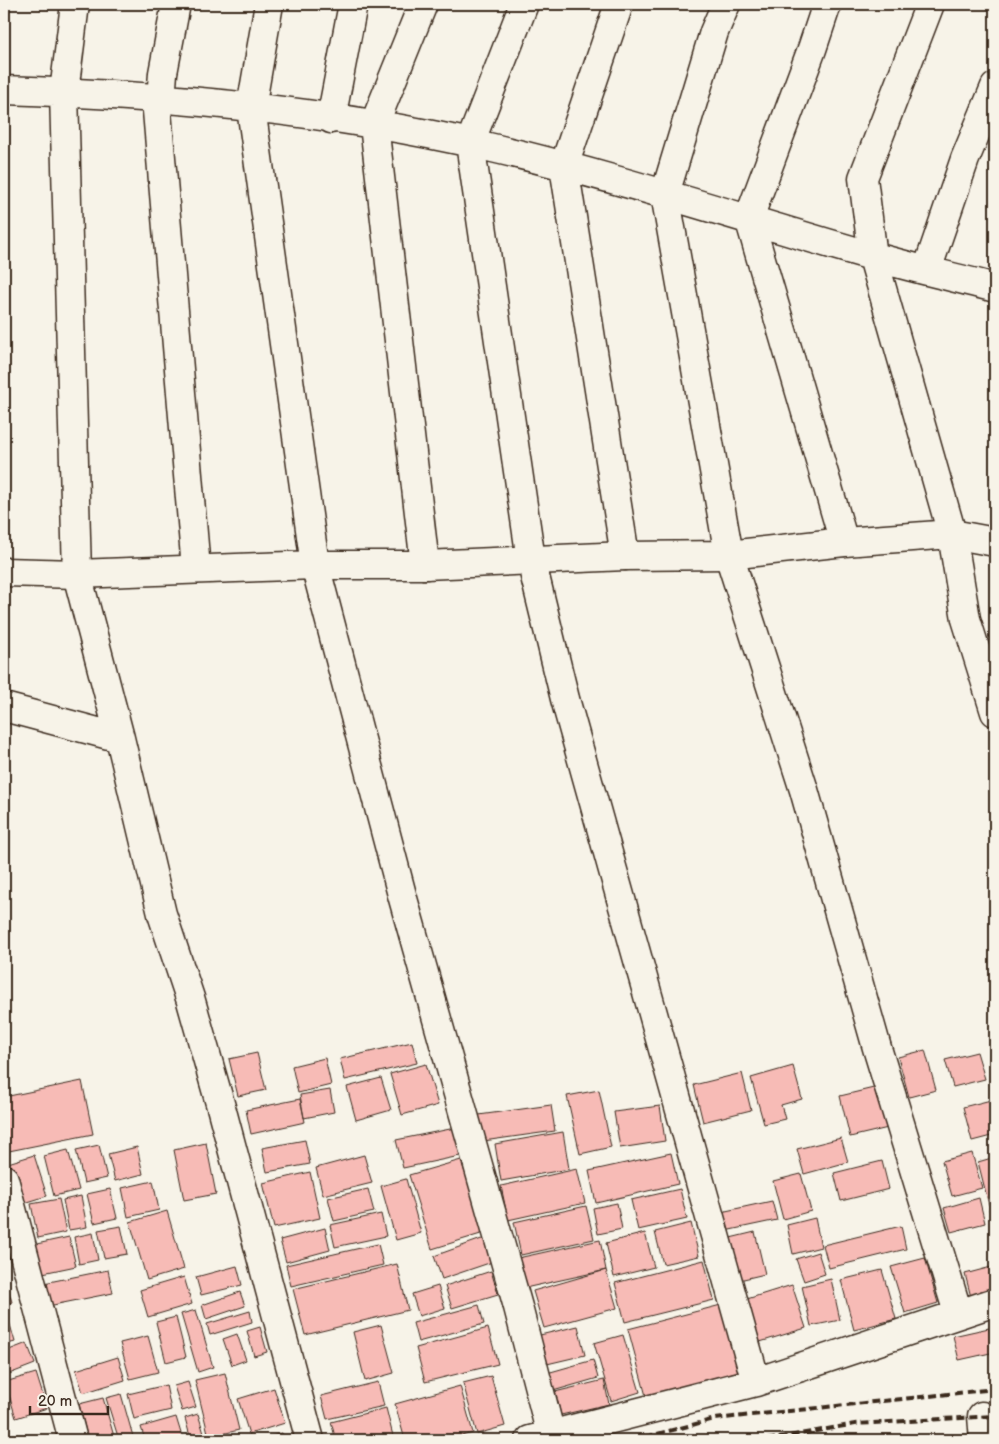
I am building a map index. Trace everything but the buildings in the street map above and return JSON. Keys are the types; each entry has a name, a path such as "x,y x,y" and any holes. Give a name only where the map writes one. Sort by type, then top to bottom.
{"street":[{"path":"76,4 64,92 77,574 120,738 162,914 191,1001 221,1107 310,1440"},
{"path":"176,4 158,99 196,569"},
{"path":"269,4 251,108 315,565 402,895 511,1280 546,1438 756,1382 995,1302"},
{"path":"331,119 352,4"},
{"path":"423,4 374,125 425,565"},
{"path":"524,4 470,143 531,560 565,699 756,1382"},
{"path":"619,4 564,166 625,556"},
{"path":"726,4 714,32 665,194 729,555 804,790 877,1048 958,1313"},
{"path":"827,4 749,218 844,542"},
{"path":"930,4 863,178 873,257 952,534 966,619 995,712"},
{"path":"927,270 965,159 995,87"},
{"path":"4,90 64,92 251,108 374,125 470,143 564,166 749,218 873,257 995,288"},
{"path":"4,572 77,574 315,565 425,565 625,556 729,555 844,542 952,534 995,542"},
{"path":"4,707 120,738"},
{"path":"4,1179 73,1440"}],"railway":[{"path":"634,1440 715,1419 995,1389"},
{"path":"767,1440 855,1424 995,1416"}]}
